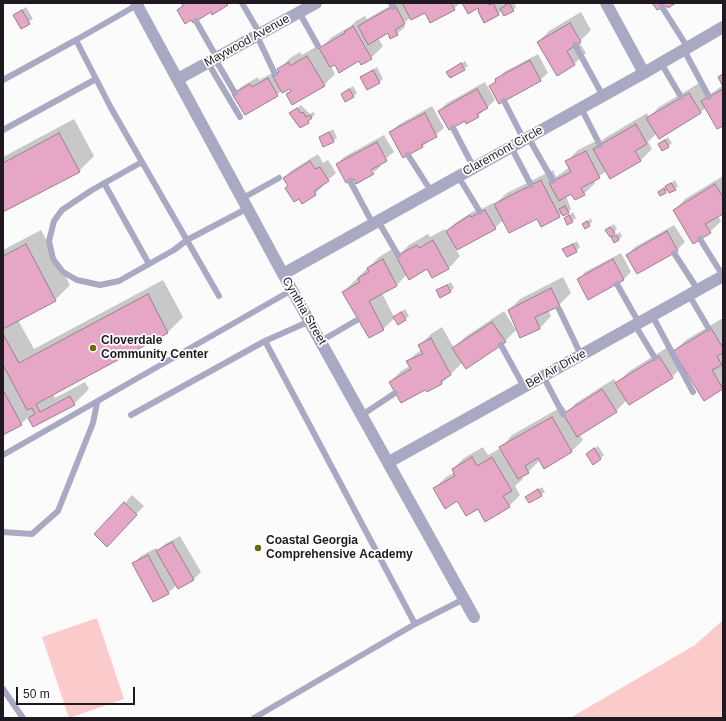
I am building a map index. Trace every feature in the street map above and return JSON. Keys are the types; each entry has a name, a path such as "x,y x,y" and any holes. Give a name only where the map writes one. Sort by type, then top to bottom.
{"street":[{"name":"Maywood Avenue","path":"178,79 258,35 302,8 316,3"},
{"path":"606,3 644,73"},
{"name":"Cynthia Street","path":"137,4 283,274 474,617"},
{"name":"Claremont Circle","path":"283,274 644,73 723,27"},
{"name":"Bel Air Drive","path":"389,462 723,276"}],"lane":[{"path":"242,3 275,74"},
{"path":"3,80 76,40 137,4"},
{"path":"302,8 318,46"},
{"path":"662,8 686,49 709,97"},
{"path":"196,21 240,118"},
{"path":"76,40 142,162 219,296"},
{"path":"575,45 603,96"},
{"path":"213,60 235,93"},
{"path":"661,63 682,97"},
{"path":"3,130 96,79"},
{"path":"504,101 553,181"},
{"path":"581,108 600,145"},
{"path":"453,128 474,168"},
{"path":"511,147 531,185"},
{"path":"408,155 431,191"},
{"path":"142,162 104,183 62,210 54,221 49,241 53,259 63,272 77,280 100,285 119,282 245,203 279,178"},
{"path":"458,176 480,212"},
{"path":"350,181 375,222 398,255"},
{"path":"104,183 149,264"},
{"path":"700,239 723,276"},
{"path":"674,253 709,329"},
{"path":"617,284 655,358"},
{"path":"3,455 97,403 292,290"},
{"path":"559,309 581,355"},
{"path":"652,315 693,392"},
{"path":"321,341 357,320"},
{"path":"131,415 265,340 310,321"},
{"path":"265,340 415,624"},
{"path":"501,346 524,387"},
{"path":"543,376 563,414"},
{"path":"362,415 395,393"},
{"path":"3,532 32,534 58,511 94,423 97,403"},
{"path":"254,718 415,624 464,599"},
{"path":"3,689 23,718"}],"shaded area":[{"path":"97,618 124,699 69,718 42,637"},
{"path":"723,620 723,718 570,718 695,645"}],"building":[{"path":"181,3 227,3 228,5 212,15 211,12 193,23 191,20 185,24 177,10 183,6"},
{"path":"402,3 451,3 455,10 430,23 425,13 411,20"},
{"path":"462,3 488,3 489,5 493,3 499,15 484,23 478,8 468,14"},
{"path":"509,3 514,11 504,16 500,9"},
{"path":"652,3 676,3 668,8 667,6 657,10"},
{"path":"395,5 405,24 395,30 398,35 390,39 388,33 368,45 358,26"},
{"path":"22,10 30,24 21,29 13,15"},
{"path":"570,23 581,42 567,51 575,65 557,76 537,42"},
{"path":"353,26 372,59 361,65 359,61 339,73 335,65 330,67 319,48 345,33 344,32"},
{"path":"307,56 325,86 292,105 286,94 291,91 290,89 282,93 272,75 279,72 277,69 289,62 290,66"},
{"path":"530,60 541,81 499,104 489,86 496,82 495,79"},
{"path":"461,63 465,70 450,78 446,72"},
{"path":"373,70 380,83 367,90 360,77"},
{"path":"723,74 723,87 718,77"},
{"path":"268,78 278,96 245,115 232,94 250,84 252,87"},
{"path":"349,89 354,97 345,102 341,94"},
{"path":"477,89 488,108 477,114 479,117 466,124 465,121 449,130 438,111"},
{"path":"723,89 723,126 717,129 701,101"},
{"path":"689,93 701,113 659,139 646,118"},
{"path":"297,108 301,113 303,112 306,117 310,115 312,118 308,121 309,123 300,128 289,113"},
{"path":"425,113 437,137 421,145 423,147 403,158 389,132"},
{"path":"636,124 647,144 635,151 641,161 610,179 593,149"},
{"path":"329,132 334,142 323,147 319,137"},
{"path":"59,133 80,172 3,212 3,163"},
{"path":"665,140 669,147 662,151 658,144"},
{"path":"377,142 387,161 371,170 374,174 356,184 354,179 346,183 336,164"},
{"path":"586,151 600,178 581,188 585,195 575,200 571,194 559,201 549,183 571,172 565,161"},
{"path":"310,161 315,169 320,167 329,181 314,191 316,195 302,204 299,199 294,202 285,188 288,186 283,178"},
{"path":"541,180 560,217 541,227 537,219 509,233 494,204"},
{"path":"671,183 676,190 669,193 665,186"},
{"path":"715,184 723,197 723,214 705,224 711,233 693,244 673,210"},
{"path":"664,188 666,193 660,196 658,192"},
{"path":"565,206 569,213 563,216 559,209"},
{"path":"485,210 496,229 457,250 446,231 470,215 471,217"},
{"path":"569,215 573,222 567,225 564,218"},
{"path":"587,221 590,226 585,229 582,224"},
{"path":"610,227 615,233 610,237 605,230"},
{"path":"667,231 678,251 637,274 626,255"},
{"path":"616,235 619,240 614,243 611,237"},
{"path":"433,240 449,269 432,278 427,269 409,280 396,256 417,245 419,248"},
{"path":"26,244 56,301 3,329 3,256"},
{"path":"573,244 577,252 567,257 562,249"},
{"path":"383,259 397,286 369,301 384,330 369,338 342,292 360,282 358,278 369,272 367,268"},
{"path":"613,259 624,280 588,300 577,279"},
{"path":"447,285 451,292 440,298 436,290"},
{"path":"551,288 560,306 535,317 540,329 520,338 508,310"},
{"name":"Cloverdale Community Center","path":"148,294 168,333 36,404 40,412 70,396 75,405 33,427 28,418 35,414 32,408 27,410 3,365 3,334 19,363"},
{"path":"401,312 406,320 398,325 393,317"},
{"path":"492,322 506,342 466,369 452,348"},
{"path":"711,328 723,348 723,353 717,356 722,365 712,370 723,389 704,401 673,351"},
{"path":"431,338 451,375 441,381 442,384 427,392 425,390 401,403 389,382 411,369 406,361 423,354 418,345"},
{"path":"659,356 673,378 629,405 615,383"},
{"path":"602,389 617,412 577,437 563,414"},
{"path":"3,390 22,425 3,435"},
{"path":"552,417 572,452 544,469 538,458 525,466 529,473 518,479 499,447"},
{"path":"594,448 601,459 593,465 586,454"},
{"path":"472,457 477,466 492,457 512,491 503,496 510,507 485,522 478,509 466,516 457,501 445,509 433,488 455,476 452,469"},
{"path":"538,489 542,496 529,503 525,497"},
{"path":"124,502 137,515 107,547 94,534"},
{"path":"172,542 194,580 178,589 156,551"},
{"path":"148,555 169,594 153,602 132,563"}],"place":[{"name":"Cloverdale Community Center","path":"93,348"},
{"name":"Coastal Georgia Comprehensive Academy","path":"258,548"}]}
